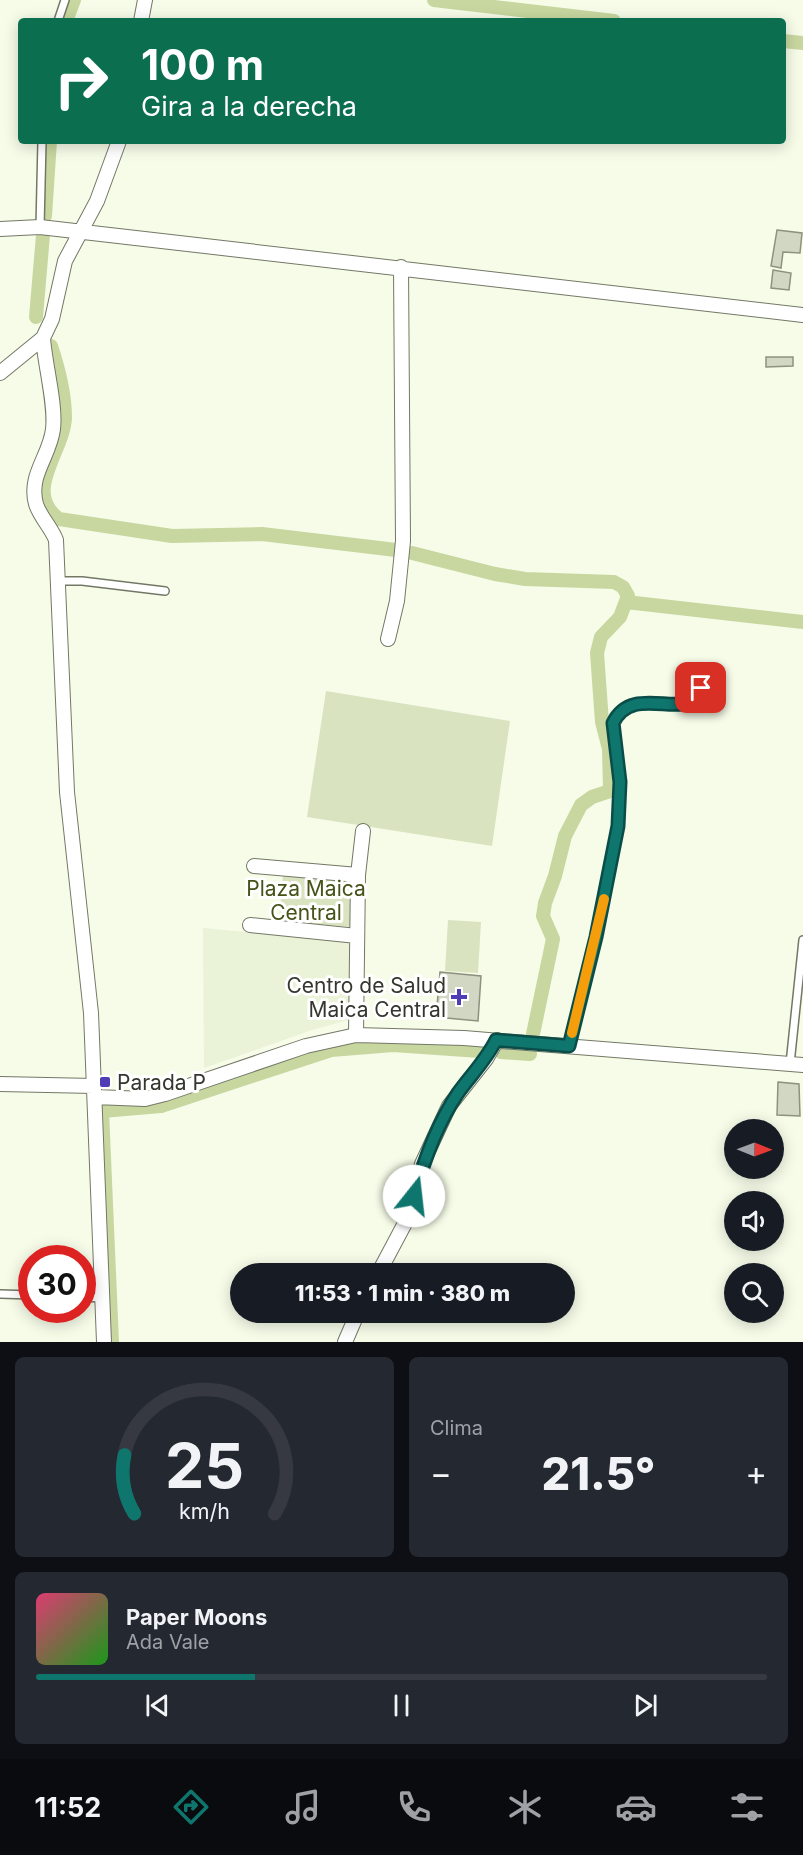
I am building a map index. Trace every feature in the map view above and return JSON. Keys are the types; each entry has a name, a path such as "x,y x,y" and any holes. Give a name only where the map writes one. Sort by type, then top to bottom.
{"street":[{"path":"142,18 145,0"},
{"path":"0,373 43,338 52,319 65,261 108,175 118,144"},
{"path":"0,230 40,227 803,315"},
{"path":"388,639 397,601 402,550 401,267"},
{"path":"43,338 53,430 35,475 34,488 41,516 51,528 56,540 67,792 91,1013 104,1342"},
{"path":"356,1035 358,875 363,831"},
{"path":"254,866 358,875"},
{"path":"250,925 357,936"},
{"path":"0,1084 95,1092 145,1099 306,1046 356,1035 496,1040 797,1064"},
{"path":"384,1263 404,1225 422,1164 449,1106 486,1059 496,1040"},
{"path":"345,1342 353,1323"}],"lane":[{"path":"59,18 65,0"},
{"path":"40,227 42,144"},
{"path":"58,581 82,581 165,591"},
{"path":"569,1046 601,914 618,826 620,782 613,723 625,708 644,703 659,702 675,706 693,702 699,697 701,688"},
{"path":"797,1064 803,940"},
{"path":"0,1294 18,1295"},
{"path":"96,1298 102,1298"}],"shaded area":[{"path":"203,928 352,942 351,1019 312,1030 204,1068"}],"green space":[{"path":"326,691 510,721 492,846 307,817"},
{"name":"Plaza Maica Central","path":"283,874 352,881 351,927 279,921"},
{"path":"448,920 481,922 478,973 445,971"}],"building":[{"path":"777,230 802,233 800,253 783,252 781,268 771,266"},
{"path":"773,270 791,273 789,290 771,288"},
{"path":"766,357 793,357 793,366 766,367"},
{"name":"Centro de Salud Maica Central","path":"440,972 481,976 478,1021 436,1017"},
{"path":"778,1082 799,1084 800,1116 777,1115"}],"waterway":[{"path":"67,18 74,0"},
{"path":"434,0 588,18"},
{"path":"786,41 803,43"},
{"path":"45,216 50,144"},
{"path":"36,317 43,235"},
{"path":"51,346 61,381 65,418 63,431 47,472 44,497 49,508 59,519 172,536 262,534 396,550"},
{"path":"412,553 495,574 525,579 614,582 623,587 628,596 620,617 601,637 597,653 602,722 609,749 610,791 592,797 581,805 565,836 555,876 545,903 543,916 553,939 533,1034"},
{"path":"626,602 803,622"},
{"path":"112,1342 102,1111 161,1106 331,1050 393,1045 480,1051"},
{"path":"501,1052 530,1054"}],"slow traffic":[{"path":"572,1033 604,899"}],"place":[{"name":"Centro de Salud Maica Central","path":"459,997"},
{"name":"Parada P","path":"105,1082"}],"route":[{"path":"414,1196 422,1164 449,1106 486,1059 496,1040 569,1046 596,937 618,826 620,782 613,723 617,715 625,708 644,703 659,702 675,706 693,702 699,697 701,688"}]}
